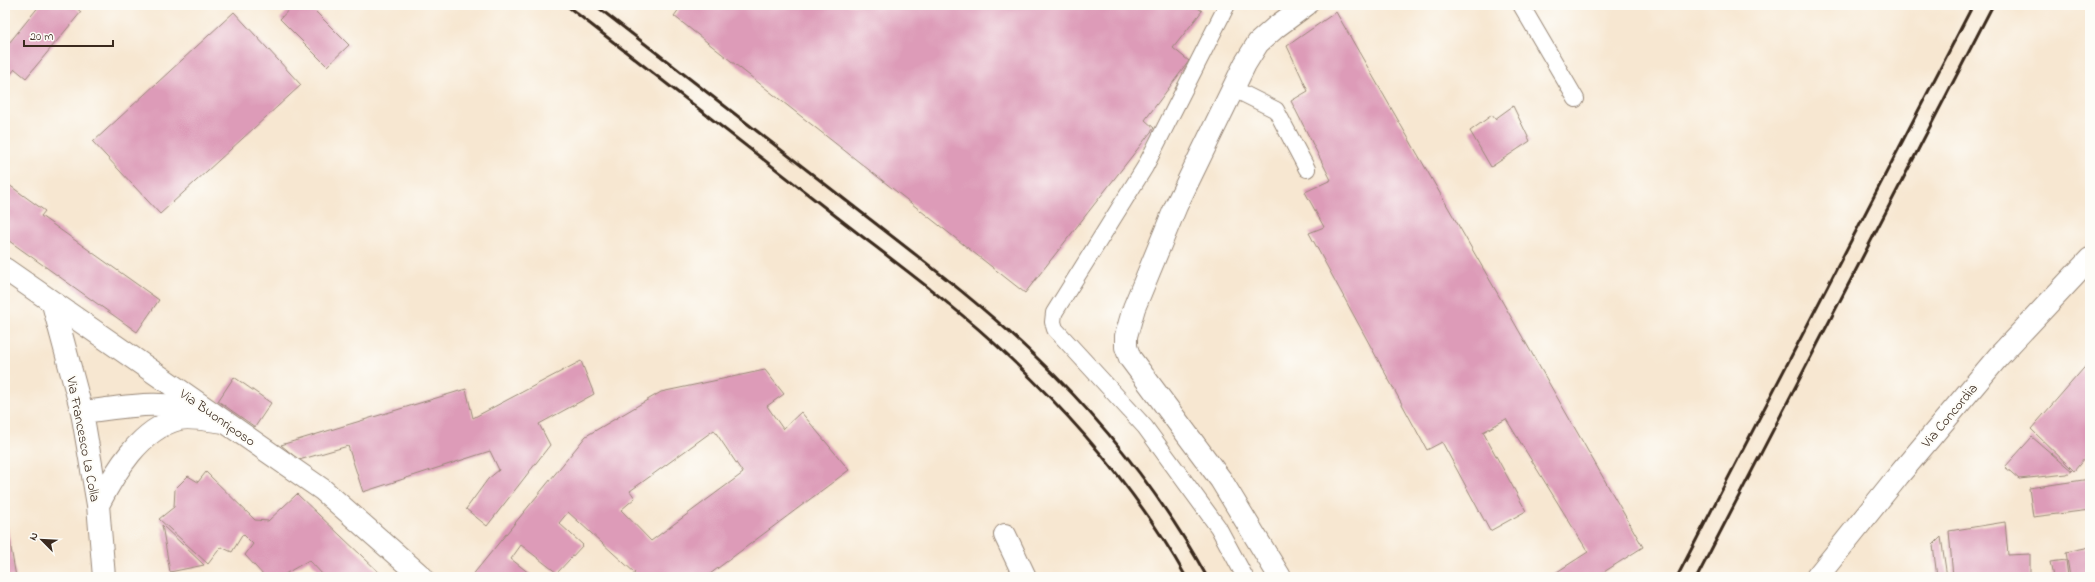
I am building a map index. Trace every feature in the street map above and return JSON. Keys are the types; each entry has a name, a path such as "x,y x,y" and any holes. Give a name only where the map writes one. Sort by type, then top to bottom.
{"street":[{"path":"1280,577 1221,480 1141,376 1130,358 1126,347 1128,325 1134,308 1176,206 1232,88 1258,43 1276,26 1306,5"},
{"name":"Via Concordia","path":"1817,577 1898,476 1998,357 2090,259"},
{"name":"Via Buonriposo","path":"5,269 323,490 422,577"},
{"name":"Via Francesco La Colla","path":"54,304 82,412 98,505 104,577"},
{"path":"82,412 156,404 186,407 225,422"},
{"path":"98,505 125,460 147,436 166,424 180,418 225,422"},
{"path":"1004,535 1024,577"}],"lane":[{"path":"1227,5 1145,167 1054,313 1053,322 1055,329 1154,439 1218,527 1245,577"},
{"path":"1521,5 1576,99"},
{"path":"1232,88 1276,110 1307,169"}],"building":[{"path":"40,5 73,5 81,12 26,78 15,69 5,81 5,48"},
{"path":"293,5 309,5 349,45 327,66 280,19"},
{"path":"682,5 1194,5 1202,11 1173,48 1189,61 1145,120 1154,128 1025,293 674,16"},
{"path":"234,12 301,85 160,214 93,142"},
{"path":"1336,12 1643,547 1596,577 1549,577 1588,552 1506,419 1483,432 1526,511 1490,531 1442,442 1427,450 1309,233 1324,227 1305,192 1331,180 1291,101 1308,91 1287,46"},
{"path":"1513,106 1530,141 1491,167 1470,131 1492,115 1495,119"},
{"path":"5,182 45,211 41,216 159,300 137,332 5,238"},
{"path":"581,361 594,394 539,424 550,445 487,526 466,509 488,479 499,470 490,451 363,492 348,446 299,460 281,445 466,389 473,418"},
{"path":"2090,361 2090,452 2074,471 2031,429"},
{"path":"765,370 784,394 767,406 783,429 801,412 849,470 706,577 630,577 635,573 568,512 559,523 583,545 557,573 521,545 511,559 534,577 471,577 586,436 661,392","holes":["714,430 743,473 651,541 621,510 635,498 630,491"]},
{"path":"234,377 271,403 255,427 218,401"},
{"path":"2032,437 2072,471 2067,474 2019,479 2005,467"},
{"path":"206,472 255,520 268,521 297,494 384,577 325,577 309,560 280,577 265,577 245,555 253,544 243,534 232,552 221,547 208,564 159,519 174,507 175,489 188,476 198,482"},
{"path":"2090,479 2090,510 2033,517 2029,488"},
{"path":"6,519 16,577 5,577"},
{"path":"2005,522 2008,555 2030,554 2030,577 1953,577 1949,531"},
{"path":"162,525 204,565 170,572"},
{"path":"1941,537 1947,577 1937,577 1933,545"},
{"path":"2090,547 2090,577 2070,577 2066,552"},
{"path":"2066,560 2068,577 2053,577 2050,562"}],"railway":[{"path":"566,5 921,282 989,338 1060,408 1106,461 1149,517 1186,577"},
{"path":"595,5 939,273 1013,335 1061,382 1108,433 1171,517 1207,577"},
{"path":"1677,577 1973,5"},
{"path":"1697,577 1993,5"}]}
